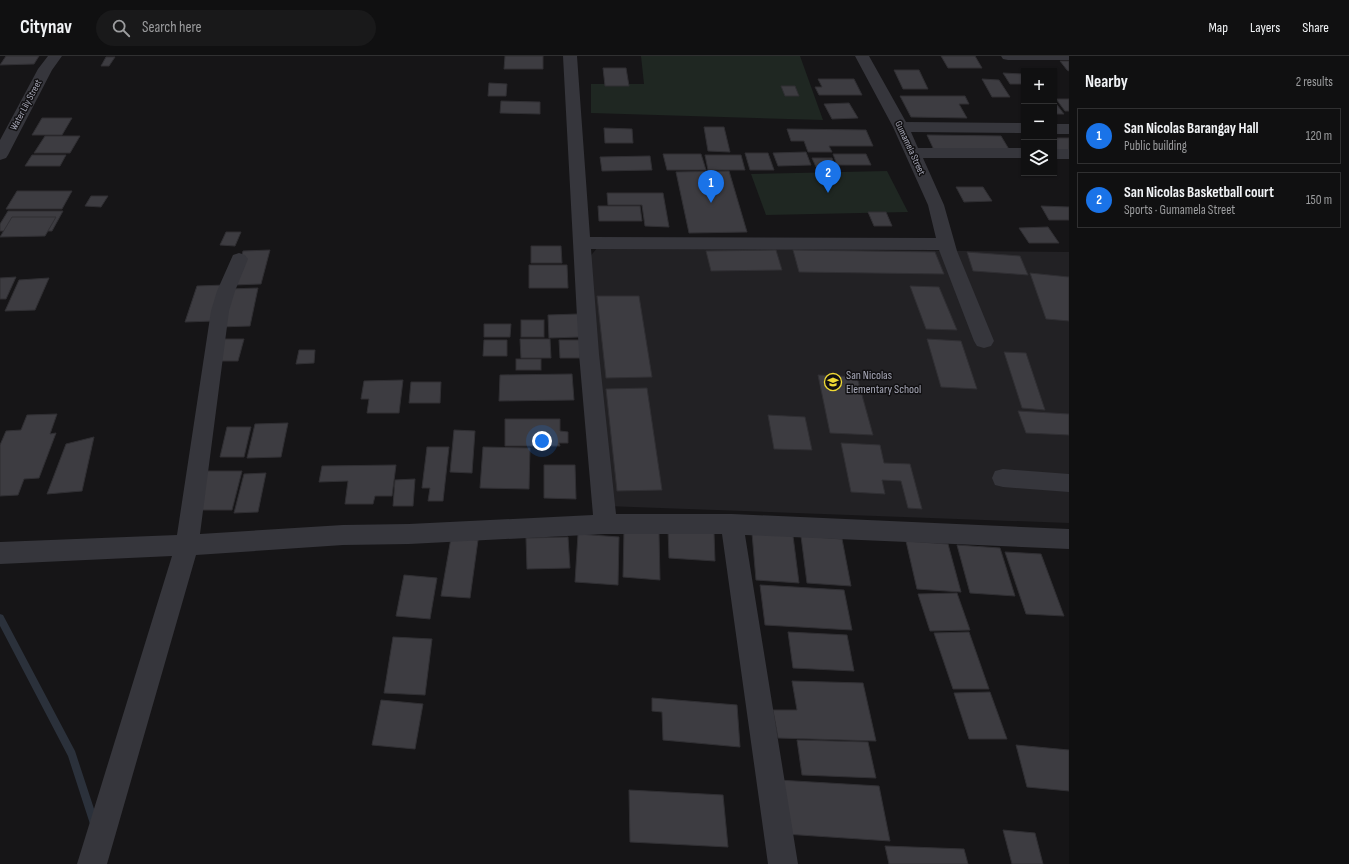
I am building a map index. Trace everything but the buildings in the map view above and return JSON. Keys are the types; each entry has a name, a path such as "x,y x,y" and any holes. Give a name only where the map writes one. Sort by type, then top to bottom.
{"street":[{"name":"Water Lily Street","path":"0,155 45,69 55,56"},
{"path":"570,56 589,354 605,524"},
{"name":"Gumamela Street","path":"862,56 913,153 936,205 946,244 984,341"},
{"path":"1008,56 1069,56"},
{"path":"900,127 1021,128"},
{"path":"1057,129 1069,129"},
{"path":"913,153 1021,153"},
{"path":"1057,154 1069,154"},
{"path":"582,243 946,244"},
{"path":"92,864 187,545 220,311 226,291 239,259"},
{"path":"1003,478 1069,483"},
{"path":"0,553 187,545 343,535 409,534 605,524 732,524 1069,539"},
{"path":"732,524 783,864"}],"shaded area":[{"path":"641,56 800,56 823,120 591,113 591,84 644,84"},
{"path":"887,171 908,212 766,215 751,174"},
{"name":"San Nicolas Elementary School","path":"598,247 1069,252 1069,523 606,506 588,259"}],"waterway":[{"path":"0,618 72,754 94,824"}],"place":[{"name":"San Nicolas Basketball court","path":"828,193"},
{"name":"San Nicolas Barangay Hall","path":"711,203"},
{"name":"San Nicolas Elementary School","path":"833,382"}]}
